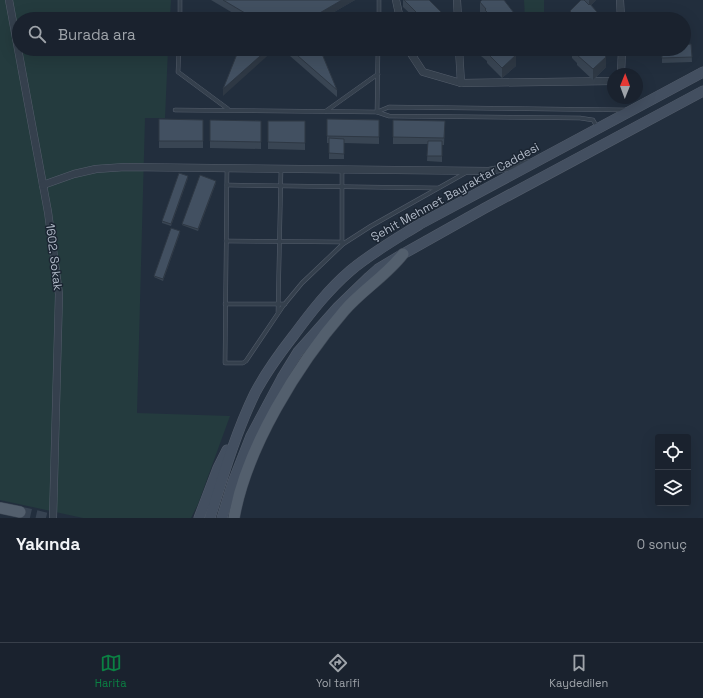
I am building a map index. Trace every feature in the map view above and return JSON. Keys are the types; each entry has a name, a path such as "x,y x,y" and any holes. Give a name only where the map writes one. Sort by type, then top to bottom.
{"main road":[{"name":"Şehit Mehmet Bayraktar Caddesi","path":"210,518 241,428 260,384 286,345 317,305 350,271 375,252 420,224 703,72"},
{"path":"222,518 233,482 253,431 272,394 298,352 353,291 378,269 403,254 484,208 703,91"},
{"path":"234,518 239,496 256,450 273,415 309,355 345,310 394,266 403,254"},
{"path":"199,518 218,468 241,428"},
{"path":"0,508 20,512"}],"street":[{"name":"1602. Sokak","path":"9,0 12,16"},
{"path":"396,0 399,12"},
{"path":"457,0 458,12"},
{"path":"620,0 621,12"},
{"name":"1602. Sokak","path":"19,56 43,185 59,294 53,518"},
{"path":"413,56 423,72 461,83 607,81"},
{"path":"459,56 461,83"},
{"path":"621,68 622,56"},
{"path":"43,185 74,174 96,169 125,167 489,171 536,162"}],"lane":[{"path":"180,0 180,12"},
{"path":"379,0 379,12"},
{"path":"179,56 178,72 229,110"},
{"path":"377,112 378,56"},
{"path":"325,112 378,74"},
{"path":"377,112 389,107 633,110"},
{"path":"175,110 377,112 389,116 580,118 593,120 596,122 598,129"},
{"path":"227,168 225,363 243,363 246,361 285,304 308,278 342,244 468,171"},
{"path":"278,313 281,169"},
{"path":"342,170 342,244"},
{"path":"227,185 439,188"},
{"path":"226,241 342,244"},
{"path":"225,304 285,304"}],"green space":[{"path":"0,0 171,0 170,12 12,12 12,56 168,56 165,118 145,118 137,413 230,416 198,504 191,518 83,518 0,500"},
{"path":"524,0 544,0 544,12 525,12"}],"building":[{"path":"223,0 342,0 321,12 243,12"},
{"path":"404,0 429,0 441,12 416,12"},
{"path":"482,0 504,0 513,12 487,12 480,2"},
{"path":"581,0 584,0 597,12 571,12 570,11"},
{"path":"691,44 692,57 662,58 662,56 691,56"},
{"path":"236,56 260,56 223,89"},
{"path":"298,56 323,56 337,90"},
{"path":"490,56 515,56 502,68"},
{"path":"578,56 605,56 606,57 593,69"},
{"path":"159,119 203,120 203,141 159,141"},
{"path":"327,119 379,120 379,137 327,136"},
{"path":"210,120 261,121 261,142 210,141"},
{"path":"393,120 445,121 444,138 393,137"},
{"path":"268,121 305,121 305,143 268,142"},
{"path":"329,138 344,139 344,154 329,153"},
{"path":"428,141 442,141 442,156 427,156"},
{"path":"179,173 188,176 171,224 162,221"},
{"path":"200,175 216,181 198,229 182,224"},
{"path":"171,228 180,231 163,279 154,276"}],"tunnel":[{"path":"20,512 46,518"}]}
